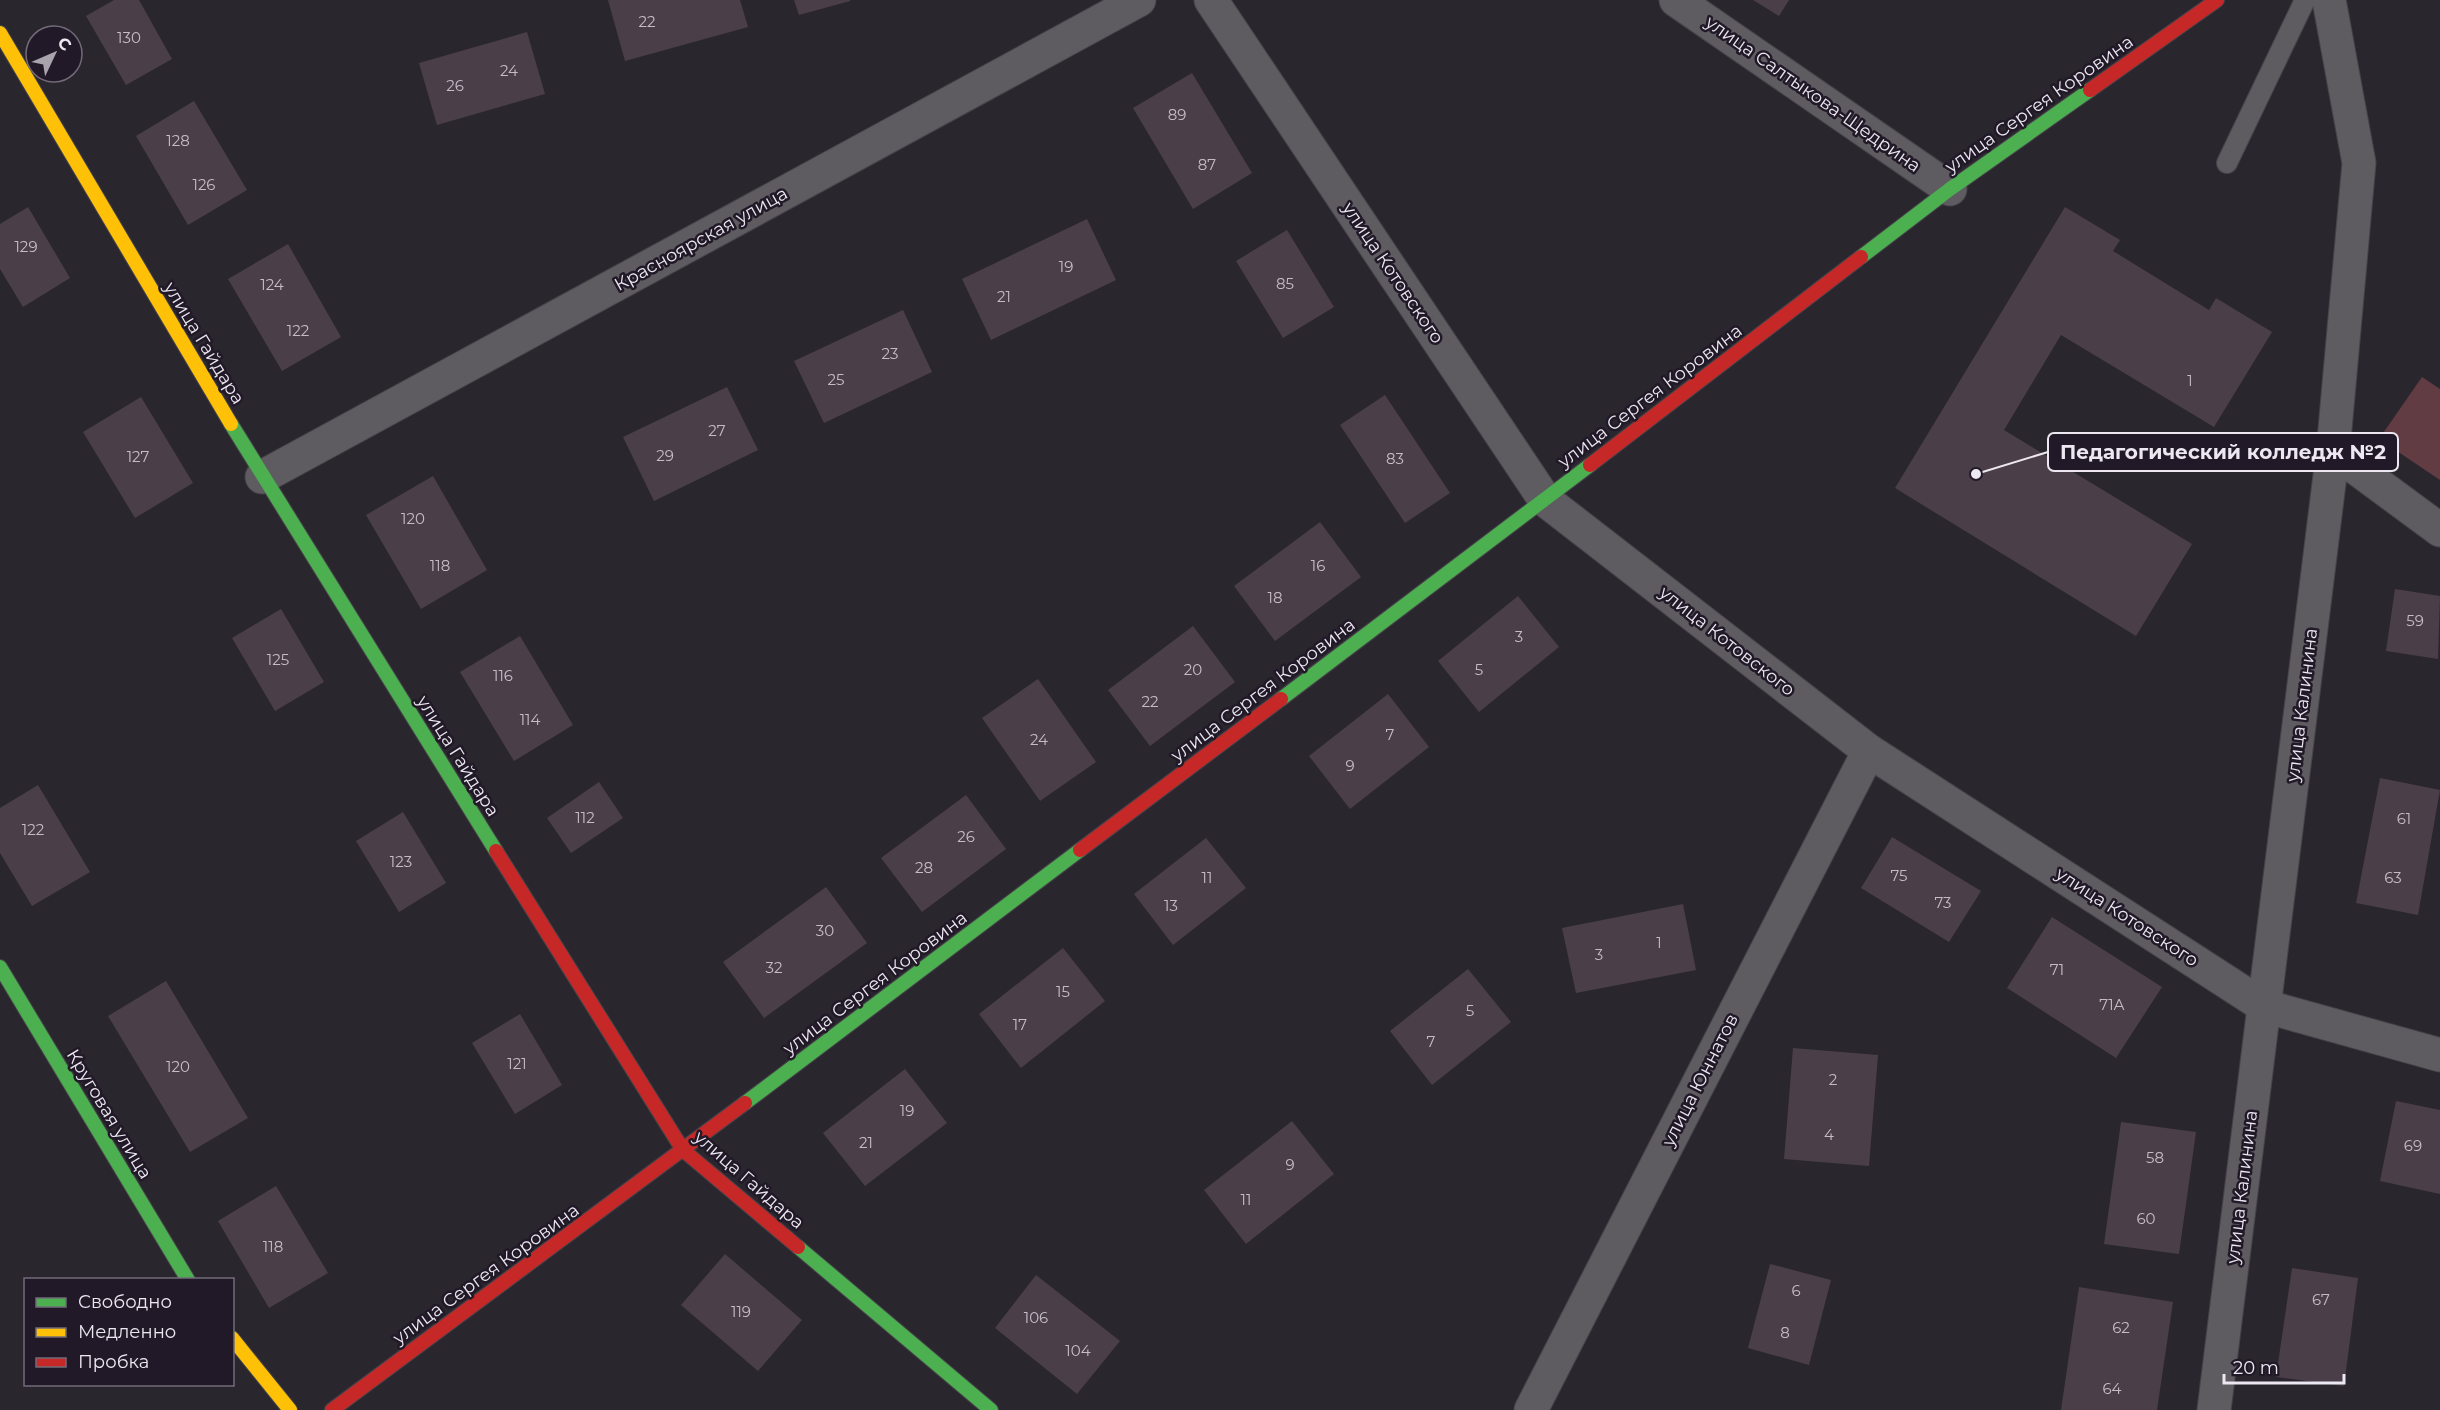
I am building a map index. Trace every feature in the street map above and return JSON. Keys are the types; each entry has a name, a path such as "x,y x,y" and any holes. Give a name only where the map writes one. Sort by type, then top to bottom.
{"street":[{"name":"Красноярская улица","path":"262,477 1139,0"},
{"name":"улица Котовского","path":"1211,0 1545,500 1869,751 2264,1006 2440,1055"},
{"name":"улица Салтыкова-Щедрина","path":"1676,0 1950,189"},
{"name":"улица Сергея Коровина","path":"332,1410 683,1150 1545,500 1950,189 2217,0"},
{"name":"улица Калинина","path":"2214,1410 2333,451 2359,163 2329,0"},
{"name":"улица Гайдара","path":"0,33 262,477 683,1150 991,1410"},
{"path":"2333,451 2440,530"},
{"name":"улица Юннатов","path":"1530,1410 1869,751"},
{"name":"Круговая улица","path":"0,967 187,1278"},
{"path":"234,1340 290,1410"}],"lane":[{"path":"2227,162 2305,0"}],"shaded area":[{"path":"2422,377 2440,389 2440,480 2379,439"}],"building":[{"path":"114,0 139,0 172,59 126,85 86,16"},
{"path":"608,0 740,0 748,27 625,61"},
{"path":"794,0 850,0 850,1 799,15"},
{"path":"1753,0 1789,0 1779,16"},
{"path":"527,32 545,94 437,125 419,63"},
{"path":"1192,73 1252,173 1193,209 1133,108"},
{"path":"194,101 247,190 188,225 136,136"},
{"path":"28,207 70,278 23,307 0,269 0,224"},
{"path":"2065,207 2120,240 2113,251 2209,310 2216,298 2272,332 2214,427 2061,335 2004,430 2192,544 2136,636 1895,488"},
{"path":"1087,219 1116,280 991,340 962,279"},
{"path":"1287,230 1334,307 1283,338 1236,261"},
{"path":"288,244 341,337 282,371 228,279"},
{"path":"903,310 932,372 824,423 794,361"},
{"path":"727,387 758,450 654,501 623,437"},
{"path":"1385,395 1450,493 1405,523 1340,425"},
{"path":"141,397 193,483 135,518 83,432"},
{"path":"433,476 487,570 421,609 366,515"},
{"path":"1320,522 1361,577 1275,641 1234,586"},
{"path":"2395,589 2440,596 2438,659 2386,651"},
{"path":"1518,596 1559,647 1479,712 1438,661"},
{"path":"281,609 324,682 275,711 232,638"},
{"path":"1193,626 1235,682 1150,746 1108,690"},
{"path":"520,636 573,725 514,761 460,672"},
{"path":"1038,679 1096,762 1040,801 982,718"},
{"path":"1388,694 1429,747 1350,809 1309,756"},
{"path":"2380,778 2440,790 2418,915 2356,903"},
{"path":"599,782 623,818 571,853 547,818"},
{"path":"38,785 90,872 32,906 0,853 0,808"},
{"path":"966,795 1006,849 922,912 881,858"},
{"path":"403,812 446,883 399,912 356,841"},
{"path":"1892,837 1981,891 1949,942 1861,888"},
{"path":"1206,838 1246,888 1173,945 1134,894"},
{"path":"826,887 867,943 764,1018 723,962"},
{"path":"1683,904 1696,970 1576,993 1562,928"},
{"path":"2052,917 2162,987 2116,1058 2007,988"},
{"path":"1063,948 1105,1001 1021,1068 979,1014"},
{"path":"1468,969 1511,1022 1432,1085 1390,1031"},
{"path":"166,981 248,1118 190,1152 108,1016"},
{"path":"520,1014 562,1085 515,1114 472,1043"},
{"path":"1793,1048 1878,1055 1869,1166 1784,1159"},
{"path":"905,1069 947,1123 865,1186 823,1133"},
{"path":"2396,1101 2440,1110 2440,1194 2380,1181"},
{"path":"1292,1121 1334,1174 1246,1244 1204,1190"},
{"path":"2121,1122 2196,1132 2179,1254 2104,1244"},
{"path":"276,1186 328,1273 269,1308 218,1221"},
{"path":"725,1254 802,1320 758,1371 681,1305"},
{"path":"1770,1264 1831,1280 1809,1365 1748,1348"},
{"path":"2292,1268 2358,1278 2344,1386 2276,1377"},
{"path":"1036,1275 1120,1341 1077,1394 995,1328"},
{"path":"2079,1287 2173,1302 2157,1410 2061,1410"}],"traffic: fast":[{"path":"1861,257 1950,189 2090,90"},
{"path":"231,424 496,851"},
{"path":"1281,699 1590,465"},
{"path":"745,1103 1080,850"},
{"path":"0,967 187,1278"},
{"path":"798,1247 991,1410"}],"traffic: slow":[{"path":"0,33 231,424"},
{"path":"234,1340 290,1410"}],"traffic: jam":[{"path":"2090,90 2217,0"},
{"path":"1590,465 1861,257"},
{"path":"1080,850 1281,699"},
{"path":"496,851 683,1150 798,1247"},
{"path":"332,1410 745,1103"}],"place":[{"name":"Педагогический колледж №2","path":"1976,474"}]}
